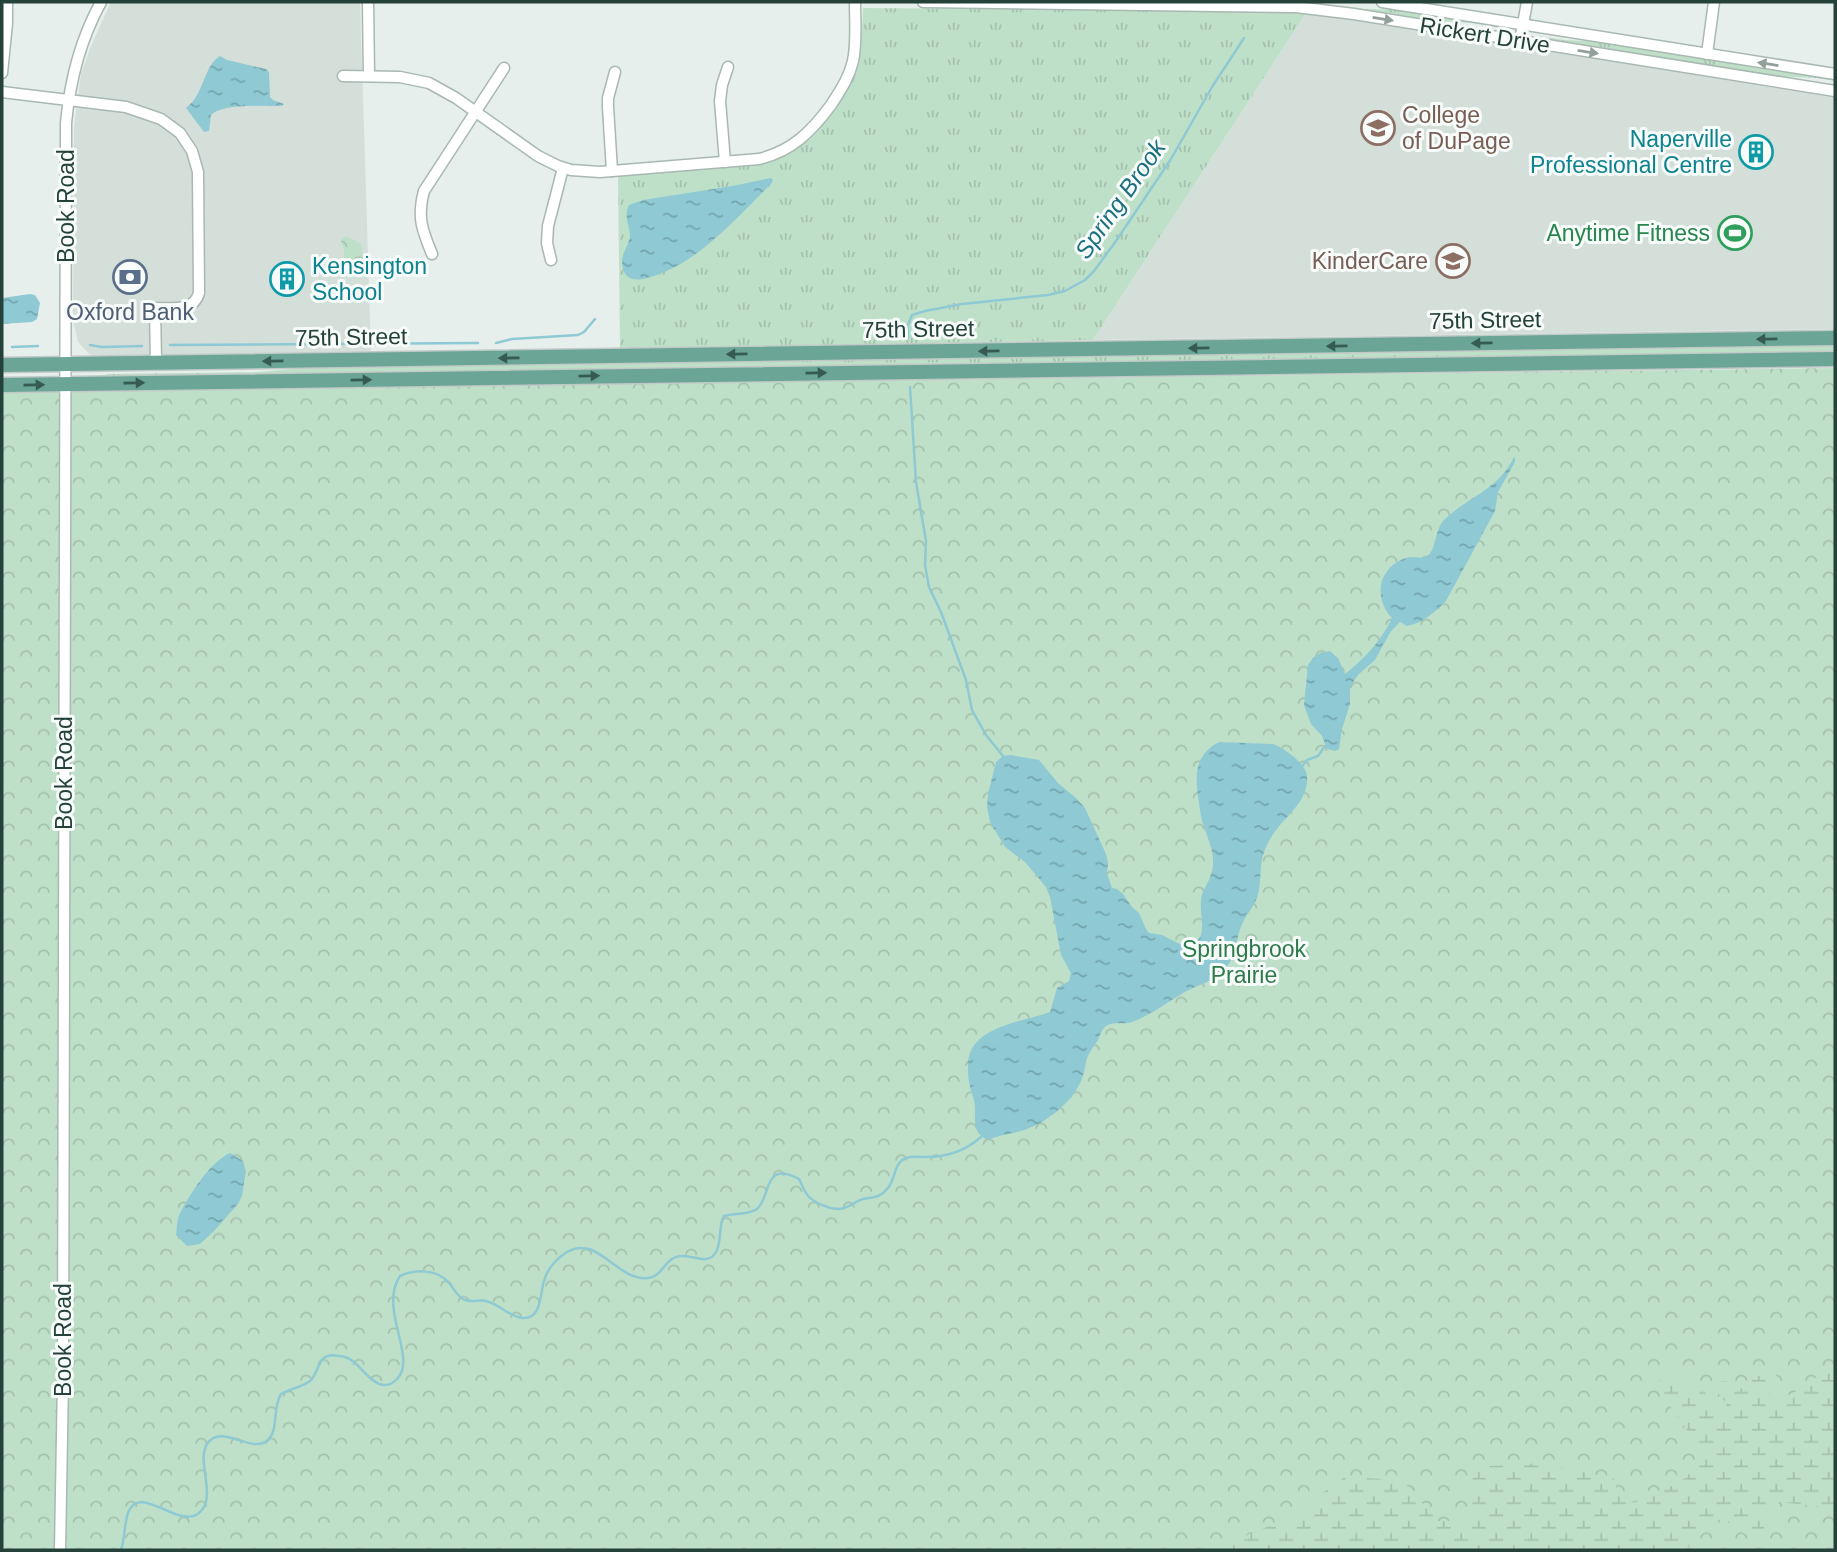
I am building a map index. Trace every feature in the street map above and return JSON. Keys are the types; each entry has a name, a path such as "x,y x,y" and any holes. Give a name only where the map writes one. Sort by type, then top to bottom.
{"main road":[{"name":"75th Street","path":"2,365 1835,338"},
{"name":"75th Street","path":"2,385 1835,359"}],"street":[{"path":"2,73 7,2"},
{"name":"Book Road","path":"60,1550 63,1365 66,136 68,100 77,58 101,2"},
{"path":"368,2 369,75"},
{"path":"343,76 400,77 429,83 456,98 538,156 563,168 590,172 612,171 759,159 782,152 806,136 844,84 855,51 855,2"},
{"name":"Rickert Drive","path":"923,2 1296,7 1835,91"},
{"name":"Rickert Drive","path":"1382,2 1835,74"},
{"path":"1520,41 1527,2"},
{"path":"1707,54 1714,2"},
{"path":"725,162 720,101 728,67"},
{"path":"432,254 420,220 424,191 504,68"},
{"path":"612,171 608,98 615,72"},
{"path":"2,92 126,107 161,119 180,133 187,142 196,162 200,182 198,297 192,305 186,307 155,308 156,363"},
{"path":"551,260 547,243 548,226 563,168"}],"shaded area":[{"path":"111,2 360,2 371,351 94,356 78,342 73,320 74,127 81,74"},
{"path":"1306,13 1339,16 1835,98 1835,329 1093,340"}],"green space":[{"path":"863,8 1306,13 1093,340 620,349 618,175 779,158 801,146 812,135 853,76 861,50"},
{"path":"1365,9 1408,10 1503,26 1501,28 1434,21"},
{"path":"1538,36 1610,42 1835,81 1774,76"},
{"path":"347,236 361,244 363,261 358,267 345,266 341,239"},
{"path":"1835,342 1835,351 1785,354 89,377 110,374 257,372 341,365"},
{"name":"Springbrook Prairie","path":"1835,368 1835,1550 2,1550 2,392"},
{"path":"1835,1363 1835,1506 1779,1502 1774,1505 1764,1528 1757,1534 1746,1534 1723,1520 1716,1521 1685,1550 1220,1550 1251,1533 1308,1514 1322,1493 1345,1477 1402,1480 1438,1521 1459,1521 1472,1516 1473,1467 1543,1463 1614,1479 1622,1500 1636,1502 1681,1481 1694,1469 1697,1456 1694,1444 1662,1390 1660,1376 1671,1373 1685,1384 1704,1391 1715,1407 1724,1410 1727,1407 1718,1393 1718,1382 1727,1382 1741,1389 1757,1377 1775,1373 1778,1378 1768,1392 1775,1397 1784,1396 1807,1384"}],"water":[{"path":"220,56 266,69 269,72 270,97 284,104 234,107 217,111 211,115 209,131 204,132 186,108 197,96 210,66"},
{"path":"771,178 771,184 729,226 682,263 642,279 630,278 624,272 622,259 630,236 627,217 629,205 643,200"},
{"path":"35,295 40,303 37,319 32,322 2,324 2,298"},
{"path":"1514,457 1515,462 1498,492 1495,511 1446,601 1423,620 1407,626 1400,622 1391,631 1375,660 1351,685 1350,704 1339,749 1327,749 1322,736 1311,724 1304,705 1308,665 1320,653 1330,651 1338,658 1345,674 1366,655 1392,618 1382,601 1381,593 1381,584 1389,568 1406,558 1427,556 1442,522 1492,485"},
{"path":"1219,742 1273,744 1293,756 1307,775 1302,798 1275,831 1265,849 1257,898 1243,922 1229,965 1215,978 1183,993 1146,1016 1129,1023 1106,1026 1088,1055 1076,1091 1064,1105 1049,1118 1032,1127 988,1140 976,1127 969,1082 970,1052 977,1042 999,1028 1050,1012 1057,988 1069,981 1071,973 1061,955 1046,887 1025,862 1005,847 990,822 988,794 996,762 1003,756 1011,755 1039,760 1058,783 1085,808 1106,854 1107,874 1112,888 1123,894 1139,913 1149,933 1162,935 1186,947 1194,944 1201,934 1202,896 1213,867 1212,852 1200,811 1198,768 1204,754"},
{"path":"230,1153 243,1161 246,1171 242,1196 238,1204 200,1244 187,1246 176,1235 180,1213 208,1171"}],"waterway":[{"name":"Spring Brook","path":"908,338 908,325 912,315 962,304 1048,295 1065,291 1085,280 1116,241 1171,159 1244,38"},
{"path":"496,343 512,339 578,335 595,319"},
{"path":"170,345 478,343"},
{"path":"90,345 142,346"},
{"path":"12,347 38,346"},
{"name":"Spring Brook","path":"910,387 916,482 926,541 925,565 929,587 966,680 972,710 986,735 1003,756"},
{"path":"1303,765 1307,760 1318,756 1325,746"},
{"name":"Spring Brook","path":"121,1550 128,1513 133,1505 141,1502 151,1504 182,1516 192,1516 200,1512 207,1497 204,1460 207,1444 220,1436 253,1444 268,1440 281,1394 310,1381 326,1356 348,1358 379,1384 391,1384 397,1379 402,1370 403,1359 393,1303 394,1289 400,1276 419,1271 433,1273 444,1278 463,1299 486,1301 517,1317 529,1317 537,1310 547,1272 567,1252 578,1248 588,1249 626,1273 637,1277 653,1277 676,1257 705,1259 713,1256 718,1248 724,1216 757,1209 773,1177 779,1174 799,1179 806,1193 818,1203 840,1209 882,1194 890,1185 902,1160 949,1154 969,1146 981,1137"}],"place":[{"name":"College of DuPage","path":"1378,128"},
{"name":"Naperville Professional Centre","path":"1756,152"},
{"name":"Anytime Fitness","path":"1735,233"},
{"name":"KinderCare","path":"1453,261"},
{"name":"Oxford Bank","path":"130,277"},
{"name":"Kensington School","path":"287,279"}]}
